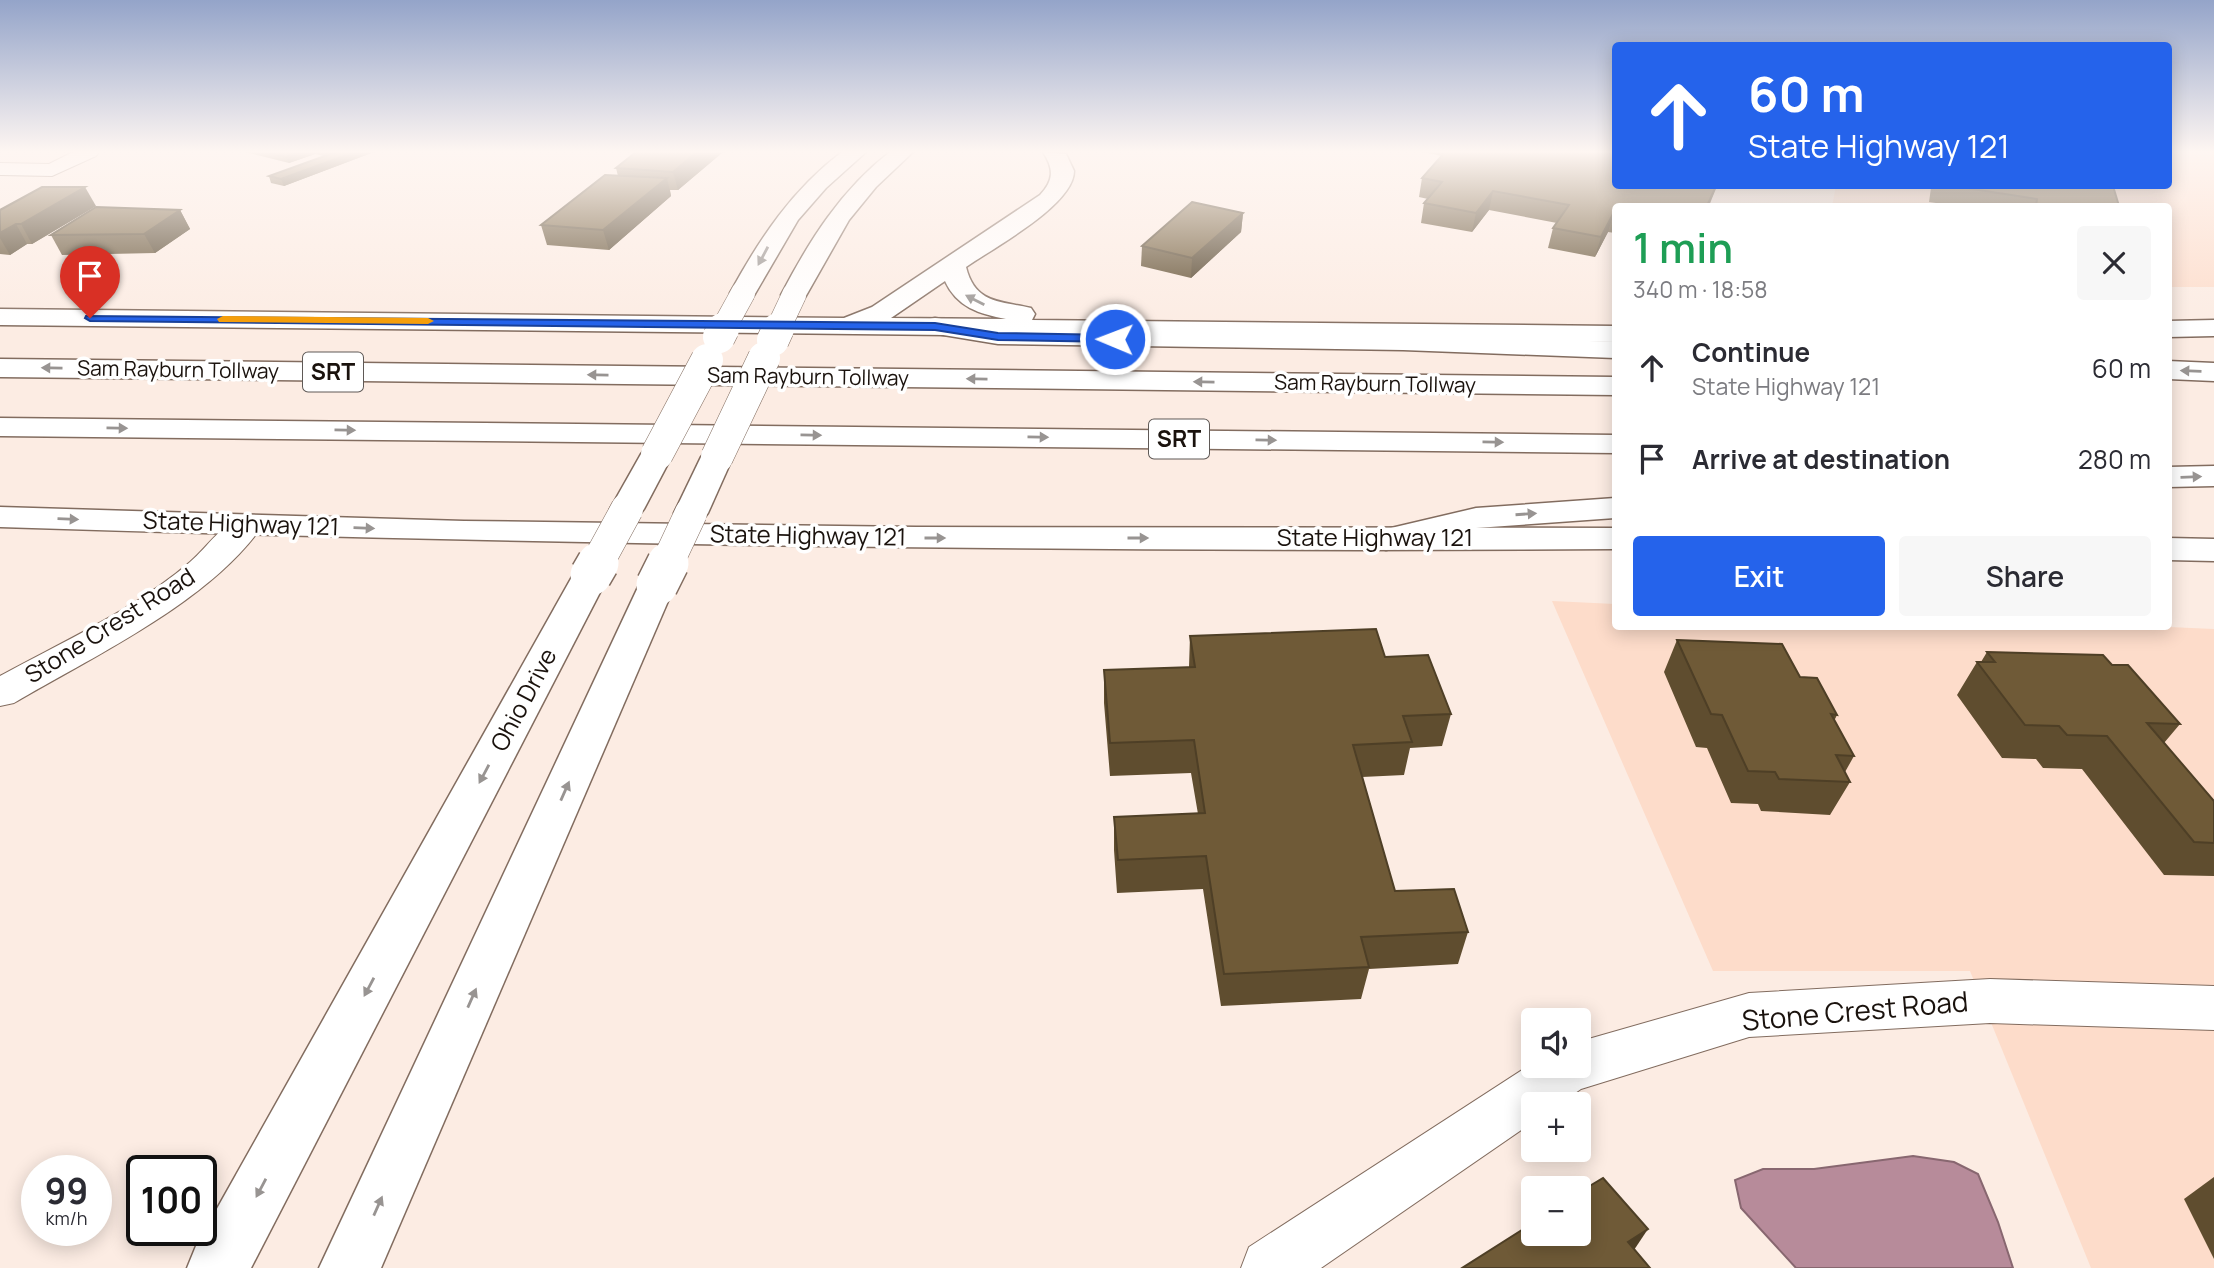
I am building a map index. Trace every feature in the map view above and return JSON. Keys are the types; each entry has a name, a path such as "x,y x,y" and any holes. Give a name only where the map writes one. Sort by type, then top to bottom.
{"main road":[{"name":"Ohio Drive","path":"218,1268 743,293 778,229 792,211"},
{"path":"351,1268 657,585 816,249 843,211"},
{"path":"836,327 881,313 1031,211"},
{"path":"953,264 955,281 963,294 978,303 1006,312 1039,317 1278,320 1382,331"},
{"path":"0,317 1612,334"},
{"path":"935,326 998,336 1403,342 1612,350"},
{"path":"2172,329 2214,328"},
{"name":"Sam Rayburn Tollway","path":"0,368 1612,386"},
{"path":"2172,370 2214,372"},
{"path":"2172,393 2214,393"},
{"name":"SRT","path":"0,427 1612,444"},
{"path":"2172,453 2214,454"},
{"path":"2172,477 2214,476"},
{"path":"1386,539 1476,518 1612,508"},
{"name":"State Highway 121","path":"0,517 247,525 916,538 1612,539"},
{"path":"2172,549 2214,550"}],"street":[{"name":"Stone Crest Road","path":"0,693 141,613 201,571 247,525"},
{"name":"Stone Crest Road","path":"1270,1268 1566,1070 1749,1016 1990,1001 2214,1007"}],"shaded area":[{"path":"2172,211 2214,211 2214,287 2172,287"},
{"path":"1552,601 1612,604 1612,630 2214,629 2214,1268 2091,1268 1970,971 1713,971"},
{"path":"1913,1156 1954,1162 1978,1174 2013,1268 1796,1268 1741,1208 1735,1180 1763,1169 1814,1169"}],"building":[{"path":"0,211 43,211 21,224 0,233"},
{"path":"89,211 178,211 144,234 51,235"},
{"path":"559,211 626,211 603,230 541,225"},
{"path":"1182,211 1243,213 1192,258 1142,246"},
{"path":"1565,211 1612,211 1601,237 1553,228"},
{"path":"1376,629 1385,657 1428,655 1451,714 1403,716 1412,742 1353,745 1395,891 1454,889 1468,932 1361,937 1369,967 1224,974 1206,856 1118,860 1114,817 1205,813 1194,740 1110,743 1104,670 1195,667 1190,636"},
{"path":"1677,640 1782,644 1800,677 1817,678 1837,715 1831,714 1854,756 1836,755 1850,782 1779,779 1775,772 1748,771 1722,715 1711,714"},
{"path":"1987,652 2103,655 2112,665 2128,665 2180,724 2147,723 2214,801 2214,843 2194,842 2107,736 2067,735 2059,726 2025,725 1977,662 1995,662"},
{"path":"1603,1178 1648,1229 1628,1242 1650,1268 1462,1268 1521,1231 1521,1246 1591,1246 1591,1185"}],"slow traffic":[{"path":"223,319 428,321"}],"route":[{"path":"90,318 935,326 998,336 1115,339"}]}
